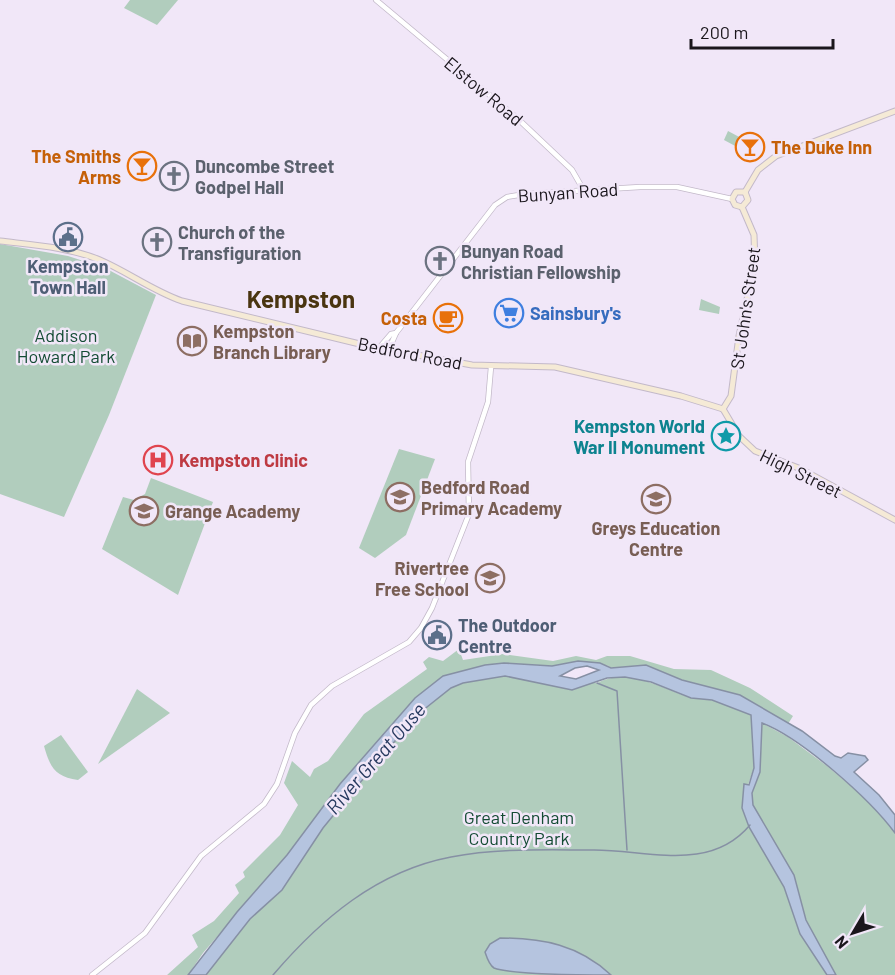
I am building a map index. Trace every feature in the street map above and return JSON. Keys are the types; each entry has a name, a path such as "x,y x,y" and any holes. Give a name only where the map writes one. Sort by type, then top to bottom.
{"main road":[{"path":"745,192 758,170 776,156 895,111"},
{"path":"736,192 745,192 748,200 742,207 735,205 732,199 736,192"},
{"name":"St John's Street","path":"723,409 728,403 733,388 739,336 755,263 754,235 742,207"},
{"name":"Bedford Road","path":"0,241 70,251 99,260 182,301 379,348 490,367 555,367 691,398 723,409"},
{"name":"High Street","path":"723,409 739,436 755,451 801,469 895,520"}],"street":[{"name":"Elstow Road","path":"376,0 517,118 572,170 583,189"},
{"name":"Bunyan Road","path":"389,349 396,333 501,200 525,194 583,189 676,187 732,199"},
{"name":"Bunyan Road","path":"379,348 391,334 396,333"},
{"path":"92,975 145,933 201,856 264,804 277,784 295,733 311,705 332,686 409,642 421,628 432,608 469,513 469,455 488,402 490,367"}],"green space":[{"path":"130,0 178,0 157,25 124,8"},
{"path":"728,131 743,139 739,148 724,140"},
{"name":"Addison Howard Park","path":"0,244 68,256 105,268 156,295 109,415 64,517 0,494"},
{"path":"701,299 720,307 719,314 699,310"},
{"path":"399,449 435,459 406,535 375,558 359,548"},
{"name":"Grange Academy","path":"151,478 213,502 178,595 102,549 123,497 134,500 145,494"},
{"path":"459,649 463,660 503,654 553,661 576,656 596,660 607,656 630,656 674,669 711,670 750,688 793,716 788,724 740,695 682,680 646,665 610,668 578,661 552,666 504,663 467,670 415,698 340,784 287,855 203,953 188,975 167,975 198,947 192,935 214,921 239,893 235,885 245,877 243,872 280,835 298,805 284,783 292,761 310,777 314,769 328,761 364,714 427,669 423,662 429,657 443,661"},
{"name":"Great Denham Country Park","path":"505,676 597,683 620,677 631,678 643,680 691,698 716,701 751,715 754,768 748,785 744,785 742,808 749,827 784,887 800,934 827,975 206,975 250,919 282,890 323,828 422,711 451,688 462,683"},
{"path":"137,689 170,713 98,764"},
{"path":"762,723 788,737 827,766 871,803 895,833 895,975 836,975 806,920 794,875 753,805 752,793 760,772"},
{"path":"61,735 88,772 78,780 70,779 59,773 49,760 44,746"}],"water":[{"name":"River Great Ouse","path":"578,661 600,663 611,668 646,665 682,680 740,695 802,731 835,756 841,758 848,753 865,756 868,760 854,772 879,795 895,815 895,833 869,803 814,755 762,723 760,772 752,793 753,805 794,875 806,920 836,975 827,975 800,934 784,887 749,827 742,808 744,784 749,785 754,768 751,715 712,700 691,698 651,682 625,677 607,678 572,690 505,676 463,683 451,688 422,711 323,828 282,890 250,919 206,975 188,975 237,912 287,855 340,784 415,698 443,676 485,665 504,663 552,666","holes":["587,666 599,670 576,679 560,676 575,668"]},
{"path":"500,938 560,945 586,957 611,975 533,973 494,968 489,963 485,952 490,944"}],"waterway":[{"path":"597,683 617,691 627,850"},
{"path":"273,975 311,935 352,900 399,873 424,864 468,854 521,850 592,850 654,855 696,854 715,849 734,840 750,825"}],"place":[{"name":"The Duke Inn","path":"750,147"},
{"name":"The Smiths Arms","path":"142,166"},
{"name":"Duncombe Street Godpel Hall","path":"174,176"},
{"name":"Kempston Town Hall","path":"68,237"},
{"name":"Church of the Transfiguration","path":"157,242"},
{"name":"Bunyan Road Christian Fellowship","path":"440,261"},
{"name":"Sainsbury's","path":"509,313"},
{"name":"Costa","path":"448,318"},
{"name":"Kempston Branch Library","path":"192,341"},
{"name":"Kempston World War II Monument","path":"726,436"},
{"name":"Kempston Clinic","path":"158,460"},
{"name":"Bedford Road Primary Academy","path":"400,497"},
{"name":"Greys Education Centre","path":"656,499"},
{"name":"Grange Academy","path":"144,511"},
{"name":"Rivertree Free School","path":"490,578"},
{"name":"The Outdoor Centre","path":"437,635"}],"district":[{"name":"Kempston","path":"301,298"}]}
